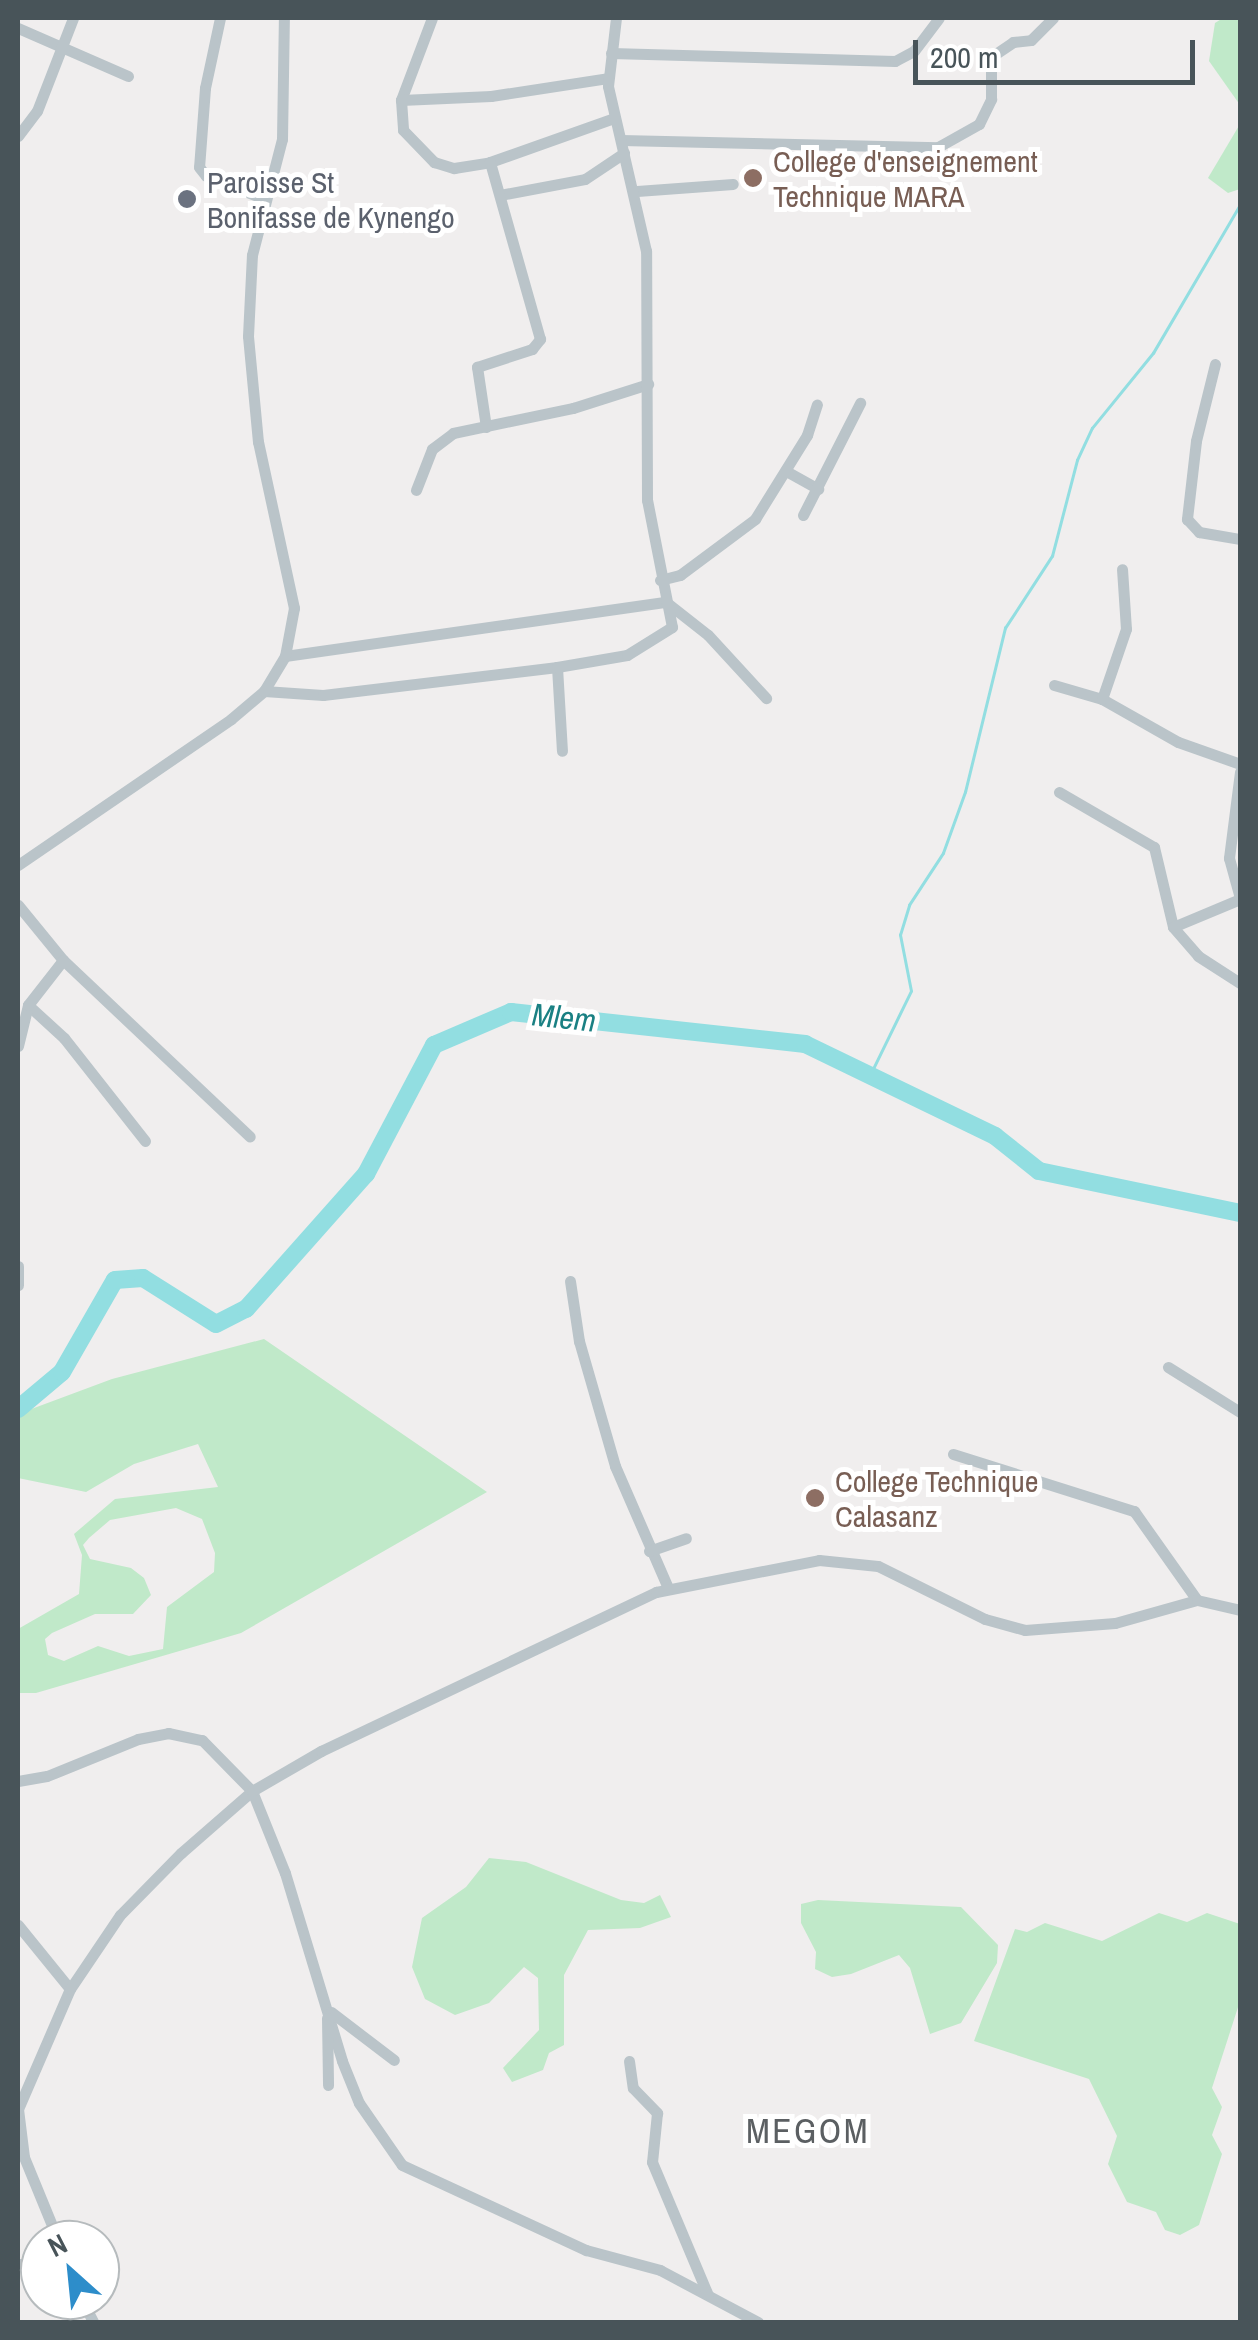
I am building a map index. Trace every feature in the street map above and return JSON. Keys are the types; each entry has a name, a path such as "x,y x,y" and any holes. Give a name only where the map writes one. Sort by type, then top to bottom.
{"street":[{"path":"18,136 37,111 73,18"},
{"path":"220,18 204,88 199,167 265,199"},
{"path":"18,866 264,691 285,656 294,608 258,442 248,336 252,255 282,139 284,18"},
{"path":"432,18 400,100 403,130 434,162 454,168 490,162 614,118"},
{"path":"264,691 323,695 557,668 627,655 672,627 647,500 646,251 637,191 614,118 608,78 616,18"},
{"path":"610,53 866,62 906,57 939,18"},
{"path":"500,195 585,179 622,146 938,146 963,138 990,99 987,62 1013,42 1032,40 1053,18"},
{"path":"18,28 128,76"},
{"path":"400,100 540,91 608,78"},
{"path":"486,427 477,367 532,348 540,340 490,162"},
{"path":"637,191 733,184"},
{"path":"1215,364 1196,441 1187,519 1199,532 1240,538"},
{"path":"416,490 440,439 648,384"},
{"path":"803,515 860,403"},
{"path":"660,580 680,575 735,539 786,471 817,405"},
{"path":"786,471 818,490"},
{"path":"1102,699 1126,629 1122,569"},
{"path":"285,656 666,602 708,635 766,698"},
{"path":"557,668 562,751"},
{"path":"1054,685 1102,699 1178,742 1240,764"},
{"path":"1172,927 1240,898 1229,858 1240,772"},
{"path":"1059,792 1154,847 1172,927 1198,956 1240,983"},
{"path":"18,905 63,960 250,1137"},
{"path":"18,1046 28,1005 63,960"},
{"path":"28,1005 64,1038 145,1141"},
{"path":"18,1266 18,1285"},
{"path":"570,1280 579,1341 615,1466 668,1588"},
{"path":"1168,1367 1240,1412"},
{"path":"953,1454 1134,1511 1197,1600"},
{"path":"650,1551 686,1538"},
{"path":"50,2220 24,2157 18,2118 24,2085 70,1989 130,1903 252,1791 321,1751 668,1588 848,1560 878,1566 985,1619 1041,1631 1128,1620 1197,1600 1240,1610"},
{"path":"18,1781 80,1765 138,1740 189,1733 252,1791 359,2103 412,2173 586,2250 660,2270 758,2322"},
{"path":"18,1925 70,1989"},
{"path":"328,2009 394,2060"},
{"path":"328,2009 328,2085"},
{"path":"629,2061 633,2088 657,2113 652,2162 708,2295"}],"green space":[{"path":"1223,18 1240,18 1240,105 1209,61 1215,23"},
{"path":"1240,124 1240,189 1228,193 1208,178"},
{"path":"264,1339 487,1492 241,1633 36,1693 18,1693 18,1629 79,1594 82,1555 74,1534 115,1499 218,1487 198,1444 134,1464 86,1492 18,1478 18,1414 112,1379","holes":["176,1508 202,1519 215,1553 214,1572 167,1607 163,1649 129,1656 98,1646 64,1661 48,1655 45,1639 52,1633 95,1614 133,1614 151,1595 144,1578 131,1568 90,1559 83,1545 89,1538 110,1520"]},
{"path":"489,1858 526,1862 621,1900 644,1903 660,1895 671,1917 640,1928 588,1930 564,1975 564,2045 549,2053 543,2070 512,2082 503,2068 539,2030 538,1978 524,1967 489,2003 455,2015 425,1999 412,1967 422,1918 466,1887"},
{"path":"818,1900 961,1907 998,1945 997,1963 961,2023 930,2034 910,1968 899,1955 851,1974 832,1977 815,1969 816,1952 801,1923 801,1904"},
{"path":"1159,1913 1187,1922 1207,1913 1240,1924 1240,2001 1212,2088 1222,2107 1212,2135 1222,2154 1199,2225 1180,2235 1165,2230 1156,2212 1127,2202 1108,2164 1117,2136 1089,2079 974,2041 1015,1929 1027,1932 1045,1923 1102,1941"}],"waterway":[{"path":"870,1075 911,991 900,935 909,905 943,853 965,792 1005,628 1052,556 1077,460 1092,428 1153,353 1240,205"},
{"name":"Mlem","path":"18,1409 62,1372 115,1280 143,1278 216,1324 246,1309 366,1174 434,1045 511,1012 805,1044 995,1136 1039,1171 1240,1213"}],"place":[{"name":"College d'enseignement Technique MARA","path":"753,178"},
{"name":"Paroisse St Bonifasse de Kynengo","path":"187,199"},
{"name":"College Technique Calasanz","path":"815,1498"}],"district":[{"name":"MEGOM","path":"808,2131"}]}
